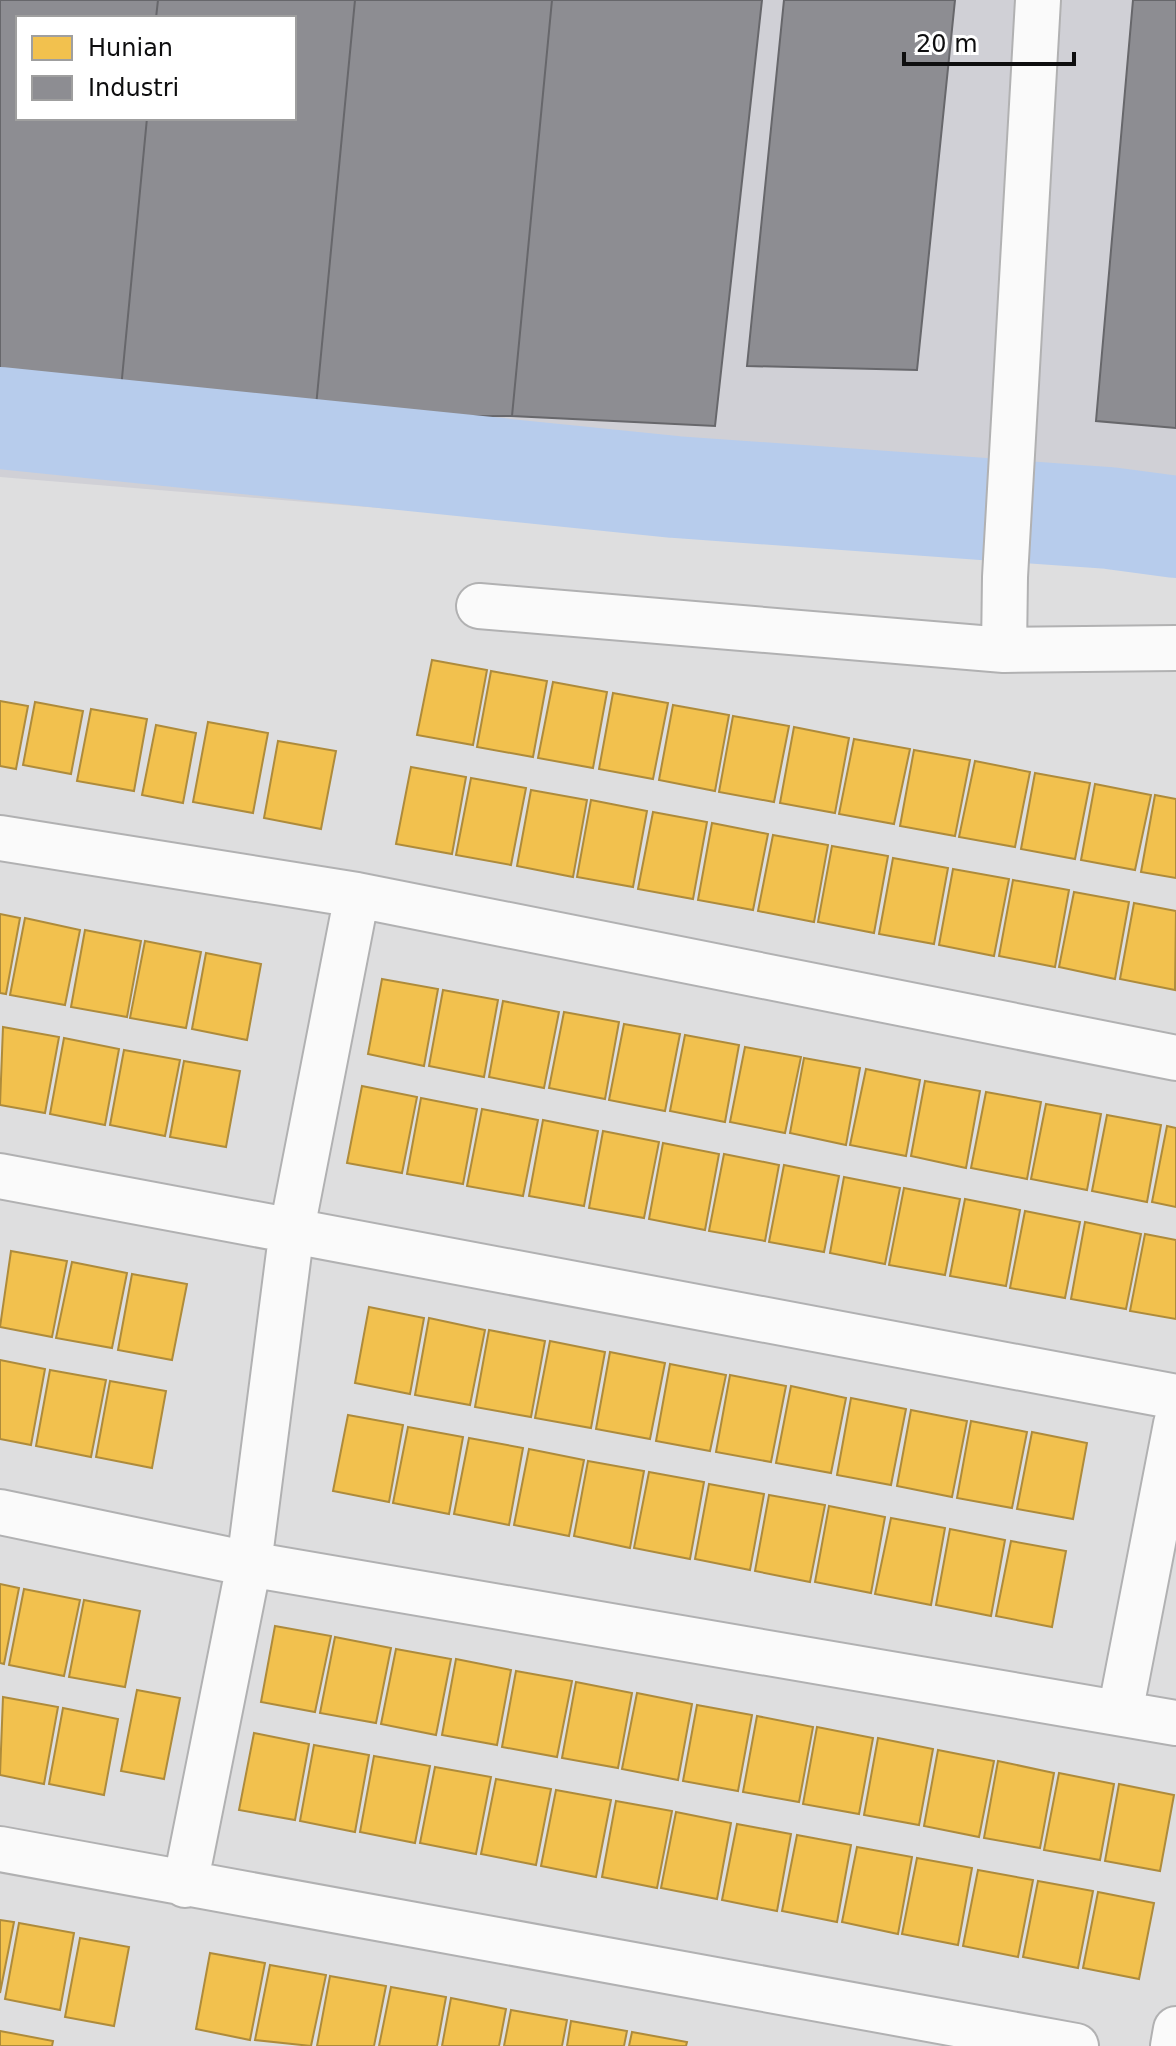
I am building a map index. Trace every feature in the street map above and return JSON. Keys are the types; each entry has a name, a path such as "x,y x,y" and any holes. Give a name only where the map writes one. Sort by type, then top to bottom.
{"street":[{"path":"1004,650 1005,577 1038,0"},
{"path":"479,606 1004,650 1176,648"},
{"path":"0,838 357,895 1176,1058"},
{"path":"185,1885 249,1564 292,1229 357,895"},
{"path":"0,1176 1176,1397"},
{"path":"1120,1713 1176,1424"},
{"path":"0,1512 249,1564 1176,1723"},
{"path":"0,1849 1076,2046"},
{"path":"1173,2046 1176,2029"}],"shaded area":[{"path":"0,0 1176,0 1176,573 0,477"}],"building: Hunian":[{"path":"432,660 487,670 473,745 417,735"},
{"path":"491,671 547,681 533,757 477,747"},
{"path":"553,682 607,692 593,768 538,758"},
{"path":"613,693 668,703 653,779 599,769"},
{"path":"0,701 28,706 16,769 0,766"},
{"path":"35,702 83,711 71,774 23,765"},
{"path":"673,705 729,715 715,791 659,780"},
{"path":"91,709 147,719 134,791 77,781"},
{"path":"733,716 789,726 774,802 719,792"},
{"path":"208,722 268,733 253,813 193,802"},
{"path":"156,725 196,733 183,803 142,795"},
{"path":"794,727 849,738 835,813 780,803"},
{"path":"854,739 910,749 894,824 839,814"},
{"path":"278,741 336,751 321,829 264,818"},
{"path":"914,750 970,760 955,836 900,826"},
{"path":"975,761 1030,772 1015,847 959,837"},
{"path":"411,767 466,777 452,854 396,844"},
{"path":"1035,773 1090,783 1075,859 1021,849"},
{"path":"471,778 526,788 511,865 456,855"},
{"path":"1095,784 1151,795 1135,870 1081,860"},
{"path":"531,790 587,800 573,877 517,866"},
{"path":"1155,795 1176,799 1176,878 1141,872"},
{"path":"591,800 647,811 633,887 577,877"},
{"path":"653,812 707,822 693,899 638,889"},
{"path":"712,823 768,834 753,910 698,900"},
{"path":"773,835 828,845 814,922 758,911"},
{"path":"832,846 888,856 874,933 818,922"},
{"path":"893,858 948,868 934,944 879,934"},
{"path":"953,869 1009,879 994,956 939,945"},
{"path":"1013,880 1069,890 1055,967 999,956"},
{"path":"1074,892 1129,902 1115,979 1059,967"},
{"path":"1134,903 1176,911 1175,990 1120,979"},
{"path":"0,914 20,918 6,994 0,993"},
{"path":"25,918 80,930 65,1005 10,995"},
{"path":"85,930 141,941 127,1017 71,1007"},
{"path":"145,941 201,952 186,1028 130,1018"},
{"path":"206,953 261,964 247,1040 192,1029"},
{"path":"382,979 438,989 424,1066 368,1054"},
{"path":"443,990 498,1000 484,1077 429,1066"},
{"path":"503,1001 559,1012 544,1088 489,1077"},
{"path":"564,1012 619,1022 605,1099 549,1088"},
{"path":"624,1024 680,1034 665,1111 609,1100"},
{"path":"3,1027 59,1037 45,1113 0,1105"},
{"path":"685,1035 739,1045 725,1122 670,1111"},
{"path":"64,1038 119,1049 105,1125 50,1114"},
{"path":"745,1047 801,1057 785,1133 730,1122"},
{"path":"124,1050 180,1060 165,1136 110,1125"},
{"path":"804,1058 860,1068 846,1145 790,1133"},
{"path":"184,1061 240,1071 226,1147 170,1137"},
{"path":"866,1069 920,1080 906,1156 850,1145"},
{"path":"925,1081 980,1091 966,1168 911,1156"},
{"path":"362,1086 417,1097 402,1173 347,1163"},
{"path":"986,1092 1041,1102 1027,1179 971,1168"},
{"path":"421,1098 477,1109 463,1184 407,1174"},
{"path":"1046,1104 1101,1114 1087,1190 1031,1179"},
{"path":"482,1109 538,1120 523,1196 467,1186"},
{"path":"1107,1115 1161,1125 1147,1202 1092,1191"},
{"path":"543,1120 598,1131 584,1206 529,1196"},
{"path":"1167,1126 1176,1128 1176,1207 1152,1202"},
{"path":"603,1131 659,1142 644,1218 589,1208"},
{"path":"663,1143 719,1154 705,1230 649,1219"},
{"path":"724,1154 779,1165 765,1241 709,1231"},
{"path":"784,1165 839,1176 824,1252 769,1242"},
{"path":"844,1177 900,1188 885,1264 830,1253"},
{"path":"904,1188 960,1199 945,1275 889,1265"},
{"path":"965,1199 1020,1210 1006,1286 950,1276"},
{"path":"1025,1211 1080,1222 1065,1298 1010,1288"},
{"path":"1085,1222 1141,1234 1126,1309 1071,1299"},
{"path":"1145,1234 1176,1240 1176,1319 1130,1311"},
{"path":"11,1251 67,1261 52,1337 0,1327"},
{"path":"72,1262 127,1273 112,1348 56,1338"},
{"path":"132,1274 187,1284 172,1360 118,1350"},
{"path":"369,1307 424,1318 410,1394 355,1383"},
{"path":"429,1318 485,1330 470,1405 415,1395"},
{"path":"489,1330 545,1341 531,1417 475,1407"},
{"path":"550,1341 605,1352 591,1428 535,1418"},
{"path":"610,1352 665,1363 650,1439 596,1429"},
{"path":"0,1360 45,1369 31,1445 0,1439"},
{"path":"670,1364 726,1375 710,1451 656,1441"},
{"path":"50,1370 106,1380 91,1457 36,1446"},
{"path":"730,1375 786,1386 771,1462 716,1452"},
{"path":"110,1381 166,1391 152,1468 96,1457"},
{"path":"791,1386 846,1398 831,1473 776,1463"},
{"path":"851,1398 906,1409 891,1485 837,1475"},
{"path":"911,1410 967,1421 952,1497 897,1486"},
{"path":"348,1415 403,1425 389,1502 333,1491"},
{"path":"971,1421 1027,1432 1012,1508 957,1498"},
{"path":"408,1427 463,1437 449,1514 393,1503"},
{"path":"1032,1432 1087,1443 1073,1519 1017,1509"},
{"path":"469,1438 523,1448 509,1525 454,1514"},
{"path":"529,1449 584,1460 569,1536 514,1525"},
{"path":"588,1461 644,1471 630,1548 574,1536"},
{"path":"649,1472 704,1482 690,1559 634,1548"},
{"path":"709,1484 764,1494 750,1570 695,1559"},
{"path":"769,1495 825,1505 810,1582 755,1571"},
{"path":"829,1506 885,1517 871,1593 815,1582"},
{"path":"891,1518 945,1528 931,1605 875,1594"},
{"path":"950,1529 1005,1540 991,1616 936,1605"},
{"path":"1011,1541 1066,1551 1052,1627 996,1616"},
{"path":"0,1584 19,1588 4,1664 0,1663"},
{"path":"24,1589 80,1600 64,1676 9,1665"},
{"path":"84,1600 140,1611 125,1687 69,1677"},
{"path":"275,1626 331,1636 315,1712 261,1702"},
{"path":"335,1637 391,1648 376,1723 320,1713"},
{"path":"396,1649 451,1659 436,1735 381,1724"},
{"path":"456,1659 511,1670 497,1745 442,1735"},
{"path":"516,1671 572,1681 557,1757 502,1747"},
{"path":"576,1682 632,1693 618,1768 562,1758"},
{"path":"137,1690 180,1698 164,1779 121,1771"},
{"path":"637,1693 692,1704 678,1780 622,1769"},
{"path":"3,1697 58,1707 44,1784 0,1775"},
{"path":"697,1705 752,1715 738,1791 683,1781"},
{"path":"63,1708 118,1719 104,1795 49,1784"},
{"path":"757,1716 813,1727 799,1802 743,1792"},
{"path":"817,1727 873,1738 859,1814 803,1804"},
{"path":"254,1733 309,1744 295,1820 239,1810"},
{"path":"878,1738 933,1749 919,1825 864,1815"},
{"path":"314,1745 369,1755 355,1832 300,1821"},
{"path":"938,1750 994,1761 979,1837 924,1826"},
{"path":"374,1756 430,1766 415,1843 360,1832"},
{"path":"998,1761 1054,1773 1040,1848 984,1838"},
{"path":"435,1767 491,1777 476,1854 420,1843"},
{"path":"1059,1773 1114,1784 1100,1860 1044,1850"},
{"path":"496,1779 551,1789 536,1865 481,1854"},
{"path":"1119,1784 1174,1795 1160,1871 1105,1861"},
{"path":"556,1790 611,1800 596,1877 541,1866"},
{"path":"616,1801 672,1811 657,1888 602,1877"},
{"path":"676,1812 731,1823 717,1899 661,1888"},
{"path":"737,1824 791,1834 777,1911 722,1900"},
{"path":"797,1835 851,1845 837,1922 782,1911"},
{"path":"857,1847 912,1857 898,1934 842,1922"},
{"path":"917,1858 972,1868 958,1945 902,1934"},
{"path":"978,1870 1033,1880 1018,1957 963,1946"},
{"path":"1038,1881 1093,1891 1078,1968 1023,1957"},
{"path":"1098,1892 1154,1903 1139,1979 1083,1968"},
{"path":"0,1920 14,1922 0,1993"},
{"path":"19,1923 74,1933 60,2010 5,1999"},
{"path":"80,1938 129,1947 114,2026 65,2017"},
{"path":"210,1953 265,1963 250,2040 196,2029"},
{"path":"270,1965 326,1975 311,2046 255,2040"},
{"path":"330,1976 386,1986 374,2046 317,2046"},
{"path":"391,1987 446,1997 437,2046 379,2046"},
{"path":"451,1998 506,2009 499,2046 442,2046"},
{"path":"511,2010 567,2020 562,2046 504,2046"},
{"path":"571,2021 627,2031 624,2046 567,2046"},
{"path":"0,2031 53,2041 52,2046 0,2046"},
{"path":"632,2032 687,2042 686,2046 629,2046"}],"building: Industri":[{"path":"0,0 158,0 156,16 16,16 16,120 147,120 120,399 0,388"},
{"path":"158,0 355,0 315,417 120,399 147,120 296,120 296,16 156,16"},
{"path":"355,0 552,0 512,416 315,417"},
{"path":"552,0 762,0 715,426 512,416"},
{"path":"784,0 955,0 917,370 747,366"},
{"path":"1133,0 1176,0 1176,428 1096,421"}],"waterway":[{"path":"0,418 675,487 1109,518 1176,527"}]}
